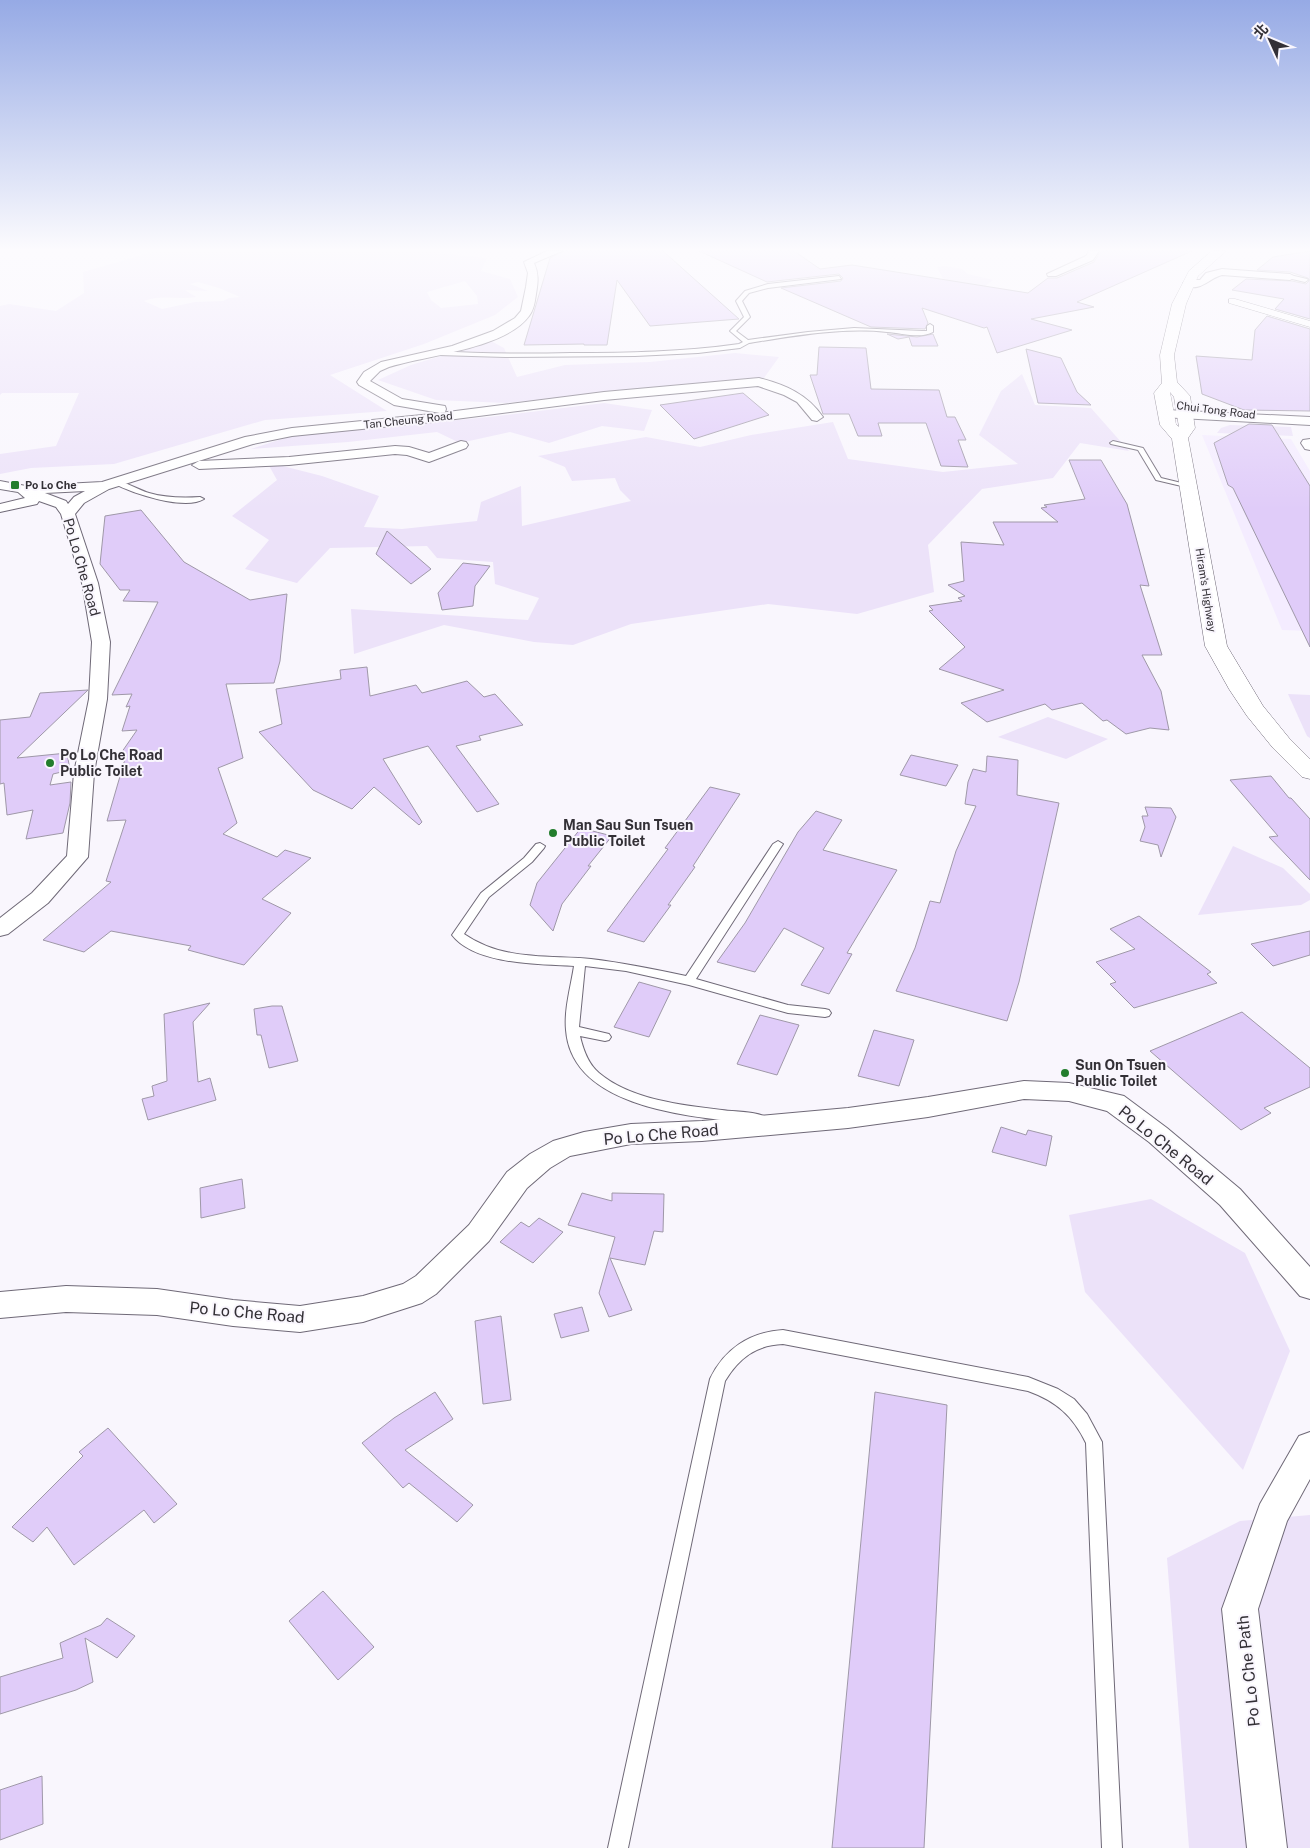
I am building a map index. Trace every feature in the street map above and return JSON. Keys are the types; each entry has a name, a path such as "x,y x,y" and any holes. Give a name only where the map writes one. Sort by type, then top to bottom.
{"main road":[{"path":"1171,337 1167,355 1170,383 1182,396 1185,411"},
{"path":"1165,409 1162,393 1170,383"},
{"name":"Hiram's Highway","path":"1165,409 1168,425 1180,438 1190,486 1216,646 1255,711 1281,743 1310,772"},
{"name":"Hiram's Highway","path":"1180,438 1188,428 1185,411"}],"street":[{"name":"Tan Cheung Road","path":"466,413 398,402 363,382 368,373 388,363 438,353 485,337"},
{"path":"466,413 604,396 759,382 788,392 801,399 817,416"},
{"name":"Chui Tong Road","path":"1165,409 1310,421"},
{"name":"Tan Cheung Road","path":"68,514 79,500 109,484 250,440 292,432 466,413"},
{"path":"168,466 289,461 395,450 409,451 429,458 461,445"},
{"name":"Tan Cheung Road","path":"22,489 109,484"},
{"name":"Po Lo Che Road","path":"0,485 22,489 61,504 68,514 90,583 101,642 98,699 84,773 77,857 40,898 0,929"},
{"path":"0,508 32,501 32,497 22,489"},
{"name":"Po Lo Che Road","path":"0,1305 66,1299 157,1302 233,1313 300,1319 363,1309 412,1294 426,1285 479,1233 517,1180 540,1161 562,1148 584,1142 631,1134 848,1118 928,1107 1024,1090 1069,1092 1115,1103 1158,1135 1230,1197 1310,1287"},
{"name":"Po Lo Che Path","path":"1267,1848 1240,1610 1272,1515 1310,1447"}],"lane":[{"path":"741,337 747,342"},
{"path":"438,353 480,356 683,353 740,346 747,342 785,337"},
{"path":"1113,443 1140,449 1158,479 1190,486"},
{"path":"109,484 148,496 174,500 200,499"},
{"path":"689,981 778,844"},
{"path":"540,846 528,860 479,902 458,935 470,946 486,953 519,959 580,962 626,968 689,981 788,1009 825,1013"},
{"path":"580,962 572,1030 581,1058 592,1074 615,1089 660,1105 714,1114 790,1122"},
{"path":"572,1030 605,1037"},
{"path":"618,1848 718,1379 730,1360 738,1353 755,1341 774,1337 783,1337 1028,1384 1050,1392 1071,1404 1086,1425 1094,1442 1112,1848"}],"shaded area":[{"path":"0,337 441,337 330,375 387,411 265,420 114,464 31,468 0,474 0,454 56,446 79,393 2,393 0,395"},
{"path":"491,341 504,348 517,377 565,365 650,362 735,353 779,357 764,378 506,403 436,400 378,380 411,365"},
{"path":"1022,374 1035,405 1091,408 1129,451 1080,443 1053,478 982,489 928,545 934,592 857,614 768,604 631,624 573,645 534,642 444,625 354,654 351,609 528,620 539,598 495,584 493,562 437,558 427,546 330,548 297,583 245,569 269,540 232,516 277,480 267,462 322,476 379,496 364,527 402,529 477,521 481,502 521,486 522,526 631,501 620,490 615,478 572,481 565,467 538,456 646,437 700,447 751,435 833,422 848,459 943,472 1018,464 979,435 1001,391"},
{"path":"604,403 652,410 644,431 602,426 549,443 510,432 460,443 437,432 348,442 251,449 291,436 489,417"},
{"path":"1230,425 1291,427 1293,436 1217,433 1221,428"},
{"path":"1202,435 1291,439 1310,471 1310,631 1282,630"},
{"path":"1288,694 1310,695 1310,738 1307,736"},
{"path":"1048,717 1108,739 1066,759 998,737"},
{"path":"1233,846 1283,868 1310,894 1310,900 1301,905 1198,915"},
{"path":"1151,1199 1245,1253 1290,1351 1243,1470 1085,1292 1069,1215"},
{"path":"1310,1515 1310,1848 1189,1848 1167,1558 1240,1521"}],"building":[{"path":"526,337 608,337 607,345 524,345"},
{"path":"909,337 934,337 938,346 912,346"},
{"path":"991,337 1048,337 997,353"},
{"path":"1254,337 1310,337 1310,411 1244,410 1202,394 1196,356 1252,360"},
{"path":"819,347 866,348 871,389 939,390 947,417 955,417 966,440 958,440 968,467 941,466 926,423 878,423 882,436 858,436 849,414 823,414 810,375 817,375"},
{"path":"1026,349 1061,358 1077,392 1091,405 1038,403"},
{"path":"743,393 769,415 694,439 660,405"},
{"path":"1249,424 1272,425 1310,486 1310,647 1233,488 1228,485 1214,443"},
{"path":"1069,460 1101,460 1127,504 1149,586 1140,585 1162,655 1142,655 1161,691 1169,730 1150,728 1126,734 1107,720 1103,721 1082,703 1052,710 1045,704 987,722 961,703 1004,690 939,669 965,647 929,611 933,610 929,606 962,601 958,598 965,596 948,585 964,581 961,542 1004,545 993,522 1058,522 1041,508 1047,507 1044,505 1085,499"},
{"path":"141,510 184,562 250,600 287,594 280,661 274,683 226,684 243,758 218,768 237,823 223,834 277,857 285,850 311,858 262,899 291,913 244,965 188,950 191,946 111,931 84,952 43,940 111,882 106,881 126,820 107,821 125,759 117,759 137,730 122,731 130,706 126,707 132,694 112,695 158,602 123,601 130,590 120,590 100,564 105,516"},
{"path":"387,531 431,569 411,584 376,554"},
{"path":"463,563 490,566 475,586 473,606 442,610 438,593"},
{"path":"367,667 370,696 416,685 422,693 467,681 484,697 495,694 523,725 479,736 481,740 456,746 499,804 477,812 428,746 383,759 422,822 419,825 374,787 352,809 313,790 259,732 282,724 276,689 341,679 340,670"},
{"path":"88,690 17,758 67,753 70,770 53,774 50,785 71,782 70,803 63,833 26,839 33,810 7,815 4,783 0,784 0,720 30,717 40,693"},
{"path":"911,755 958,765 946,786 900,775"},
{"path":"987,756 1018,760 1017,795 1059,803 1019,982 1007,1021 896,991 915,948 930,901 940,903 956,851 976,806 965,804 968,782 973,769 986,772"},
{"path":"1271,776 1310,819 1310,880 1269,837 1278,836 1230,780"},
{"path":"710,787 740,794 693,866 695,867 668,905 671,905 644,942 607,931 668,849 665,848"},
{"path":"1145,807 1171,808 1176,817 1161,857 1158,845 1140,841 1145,827 1142,816 1148,816"},
{"path":"816,811 842,820 823,850 897,870 847,953 852,954 829,994 801,985 824,948 784,928 755,972 717,962 745,923 798,832"},
{"path":"581,828 612,836 588,866 591,866 562,904 553,931 530,905 537,883"},
{"path":"1139,916 1211,972 1207,974 1217,983 1134,1008 1110,984 1116,982 1096,962 1135,949 1110,929"},
{"path":"1310,931 1310,955 1273,966 1251,944"},
{"path":"639,982 671,991 649,1037 614,1027"},
{"path":"210,1003 193,1022 198,1082 210,1078 216,1100 148,1120 142,1099 154,1096 152,1086 167,1081 164,1014"},
{"path":"282,1006 298,1061 269,1068 261,1035 257,1035 254,1009"},
{"path":"1242,1012 1310,1068 1310,1087 1264,1108 1271,1113 1241,1130 1150,1051"},
{"path":"760,1015 799,1025 777,1075 737,1064"},
{"path":"874,1030 914,1040 899,1086 858,1076"},
{"path":"1001,1127 1026,1135 1028,1130 1052,1136 1046,1166 992,1152"},
{"path":"242,1179 245,1208 201,1218 200,1188"},
{"path":"582,1193 612,1201 612,1193 664,1194 663,1232 654,1231 645,1265 610,1258 632,1310 609,1317 599,1293 615,1237 568,1225"},
{"path":"539,1218 563,1232 533,1263 500,1242 521,1222 529,1227"},
{"path":"582,1307 589,1331 561,1338 554,1314"},
{"path":"501,1316 511,1400 483,1404 475,1321"},
{"path":"435,1392 453,1419 405,1450 473,1505 457,1522 409,1483 403,1488 362,1443 394,1418"},
{"path":"875,1392 947,1405 924,1848 832,1848"},
{"path":"108,1428 177,1504 154,1523 144,1510 74,1565 47,1527 33,1542 12,1527 83,1456 79,1452"},
{"path":"323,1591 374,1647 338,1680 289,1621"},
{"path":"107,1618 135,1636 117,1658 85,1638 93,1682 76,1690 0,1714 0,1677 63,1658 60,1643 101,1625"},
{"path":"42,1776 43,1824 0,1840 0,1790"}],"place":[{"name":"Po Lo Che","path":"15,485"},
{"name":"Po Lo Che Road Public Toilet","path":"50,763"},
{"name":"Man Sau Sun Tsuen Public Toilet","path":"553,833"},
{"name":"Sun On Tsuen Public Toilet","path":"1065,1073"}]}
